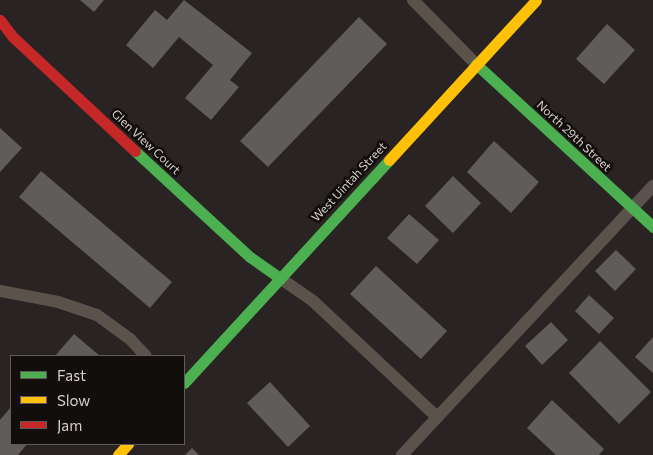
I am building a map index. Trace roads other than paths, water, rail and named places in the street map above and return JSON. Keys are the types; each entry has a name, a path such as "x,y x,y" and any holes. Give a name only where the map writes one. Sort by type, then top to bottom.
{"street":[{"name":"West Uintah Street","path":"185,382 536,0"},
{"name":"Glen View Court","path":"0,20 13,38 250,257 280,278"},
{"name":"North 29th Street","path":"476,64 653,227"},
{"path":"118,455 127,445"}],"lane":[{"path":"413,0 476,64"},
{"path":"402,455 653,186"},
{"path":"280,278 313,301 438,417"},
{"path":"0,291 58,302 97,315 130,339 145,355"}]}
